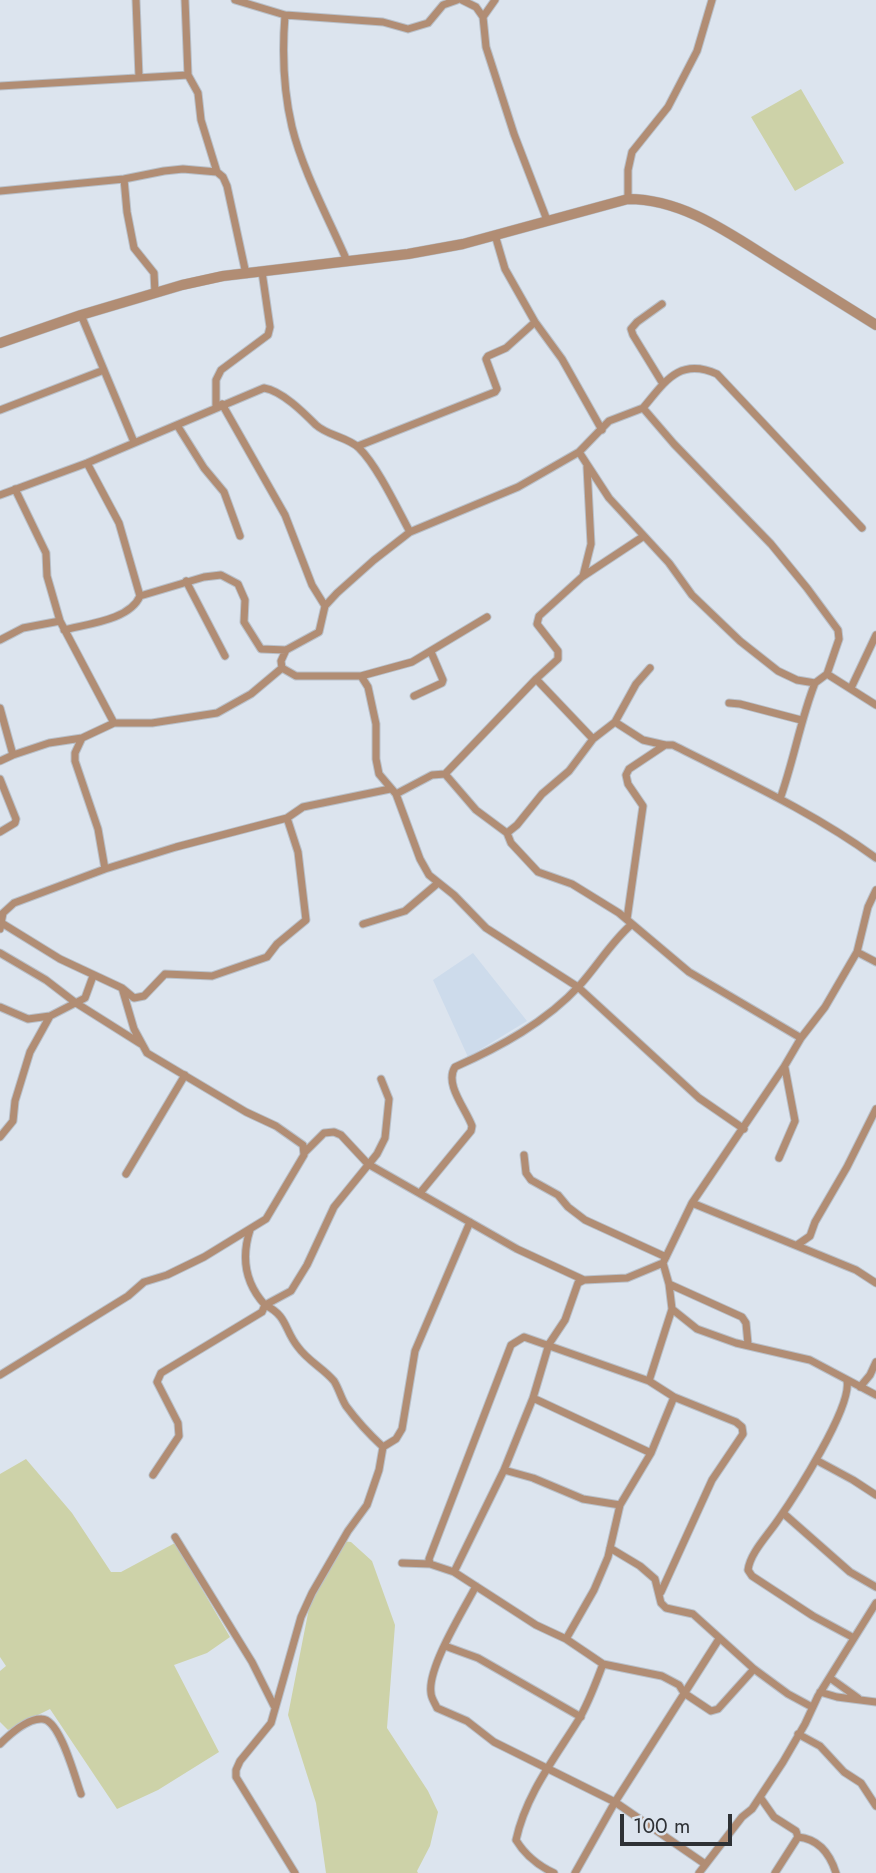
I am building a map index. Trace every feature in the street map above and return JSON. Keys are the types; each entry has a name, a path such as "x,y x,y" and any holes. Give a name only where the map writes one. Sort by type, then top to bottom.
{"street":[{"path":"136,0 139,77"},
{"path":"185,0 188,75 198,93 201,120 217,172 223,177 230,195 246,274"},
{"path":"235,0 285,15 383,22 408,29 428,23 443,5 460,0 476,7 483,17 486,47 514,134 548,220"},
{"path":"483,17 495,0"},
{"path":"628,199 628,170 632,152 668,107 697,51 712,0"},
{"path":"285,15 282,52 286,96 293,130 347,261"},
{"path":"0,86 188,75"},
{"path":"0,191 183,169 217,172"},
{"path":"124,178 134,248 154,273 155,293"},
{"path":"0,343 82,314 223,276 408,254 495,235 628,199 648,199 673,206 724,229 876,325"},
{"path":"495,235 505,269 536,322 562,359 602,430"},
{"path":"262,272 270,327 268,335 221,370 216,380 219,406 285,515 312,585 325,606"},
{"path":"662,304 631,329 663,384"},
{"path":"82,314 134,442"},
{"path":"358,446 495,393 497,389 486,359 506,348 536,322"},
{"path":"140,596 186,581 221,575 238,584 245,600 244,622 261,649 286,649 319,632 325,606 374,559 410,532 518,486 579,452 610,421 643,408 663,384 681,370 697,367 717,374 862,528"},
{"path":"0,410 104,370"},
{"path":"0,495 87,463 264,387 273,389 291,402 318,427 358,446 410,532"},
{"path":"643,408 771,544 838,630 839,639 827,674 815,682 801,720 798,743 780,799"},
{"path":"177,425 204,468 224,492 240,536"},
{"path":"579,452 609,498 668,563 692,595 740,641 778,671 797,680 815,682"},
{"path":"64,630 120,615 137,605 140,596 119,523 87,463"},
{"path":"582,577 591,544 587,465"},
{"path":"15,489 46,553 47,576 60,621 114,723"},
{"path":"287,818 302,872 306,920 277,944 267,957 212,976 165,974 144,996 134,998 122,989 0,925 3,913 15,903 105,869 287,818 303,807 393,791 432,775 445,774 558,659 558,651 537,624 539,616 582,577 644,536"},
{"path":"186,581 225,656"},
{"path":"282,668 296,676 361,676 412,662 487,617"},
{"path":"0,640 23,628 60,621"},
{"path":"851,688 876,635"},
{"path":"282,668 281,661 286,649"},
{"path":"414,696 442,683 431,652"},
{"path":"0,761 49,743 82,738 114,723 152,723 217,713 251,694 282,668"},
{"path":"507,833 542,794 569,771 593,738 615,722 636,684 650,668"},
{"path":"827,674 876,705"},
{"path":"361,676 368,687 376,724 379,774 393,791 429,875 454,895 486,928 578,987 699,1098 744,1129"},
{"path":"536,679 593,738"},
{"path":"729,704 740,704 801,720"},
{"path":"0,708 13,755"},
{"path":"615,722 643,740 665,746 673,745 780,799 876,858"},
{"path":"82,738 75,753 75,761 99,829 105,869"},
{"path":"420,1193 471,1131 472,1126 451,1083 451,1073 455,1068 501,1046 537,1022 578,987 630,921 643,806 628,784 626,775 634,765 642,763 665,746"},
{"path":"445,774 476,810 507,833 511,843 538,872 572,884 630,921 689,972 800,1038"},
{"path":"0,779 16,819 15,823 0,832"},
{"path":"363,923 400,913 438,883"},
{"path":"454,1572 504,1470 533,1398 549,1344 565,1320 578,1283 584,1280 627,1278 664,1260 692,1203 744,1129 800,1038 825,1007 857,952 868,907 876,890"},
{"path":"857,952 876,962"},
{"path":"0,953 142,1044"},
{"path":"0,1007 28,1019 50,1016 85,998 93,976"},
{"path":"122,989 134,1029 147,1053 246,1112 276,1126 303,1145 305,1152"},
{"path":"0,1137 13,1121 15,1101 30,1052 50,1016"},
{"path":"779,1158 794,1121 784,1067"},
{"path":"126,1174 185,1075"},
{"path":"153,1475 179,1436 178,1423 157,1382 162,1373 262,1312 265,1305 291,1291 307,1265 334,1207 377,1154 385,1138 389,1099 381,1079"},
{"path":"797,1245 810,1236 876,1109"},
{"path":"0,1375 128,1296 145,1282 192,1263 266,1219 293,1177 305,1152 324,1133 334,1132 341,1135 368,1164 517,1249 584,1280"},
{"path":"524,1155 526,1173 531,1180 558,1195 585,1220 664,1260"},
{"path":"692,1203 856,1270 876,1283"},
{"path":"295,1873 236,1776 236,1770 240,1761 271,1723 301,1617 348,1531 367,1505 379,1470 383,1447 396,1439 402,1429 415,1351 470,1222"},
{"path":"250,1230 245,1268 254,1292 265,1305 278,1311 300,1350 337,1385 344,1402 361,1425 383,1447"},
{"path":"810,1236 816,1253"},
{"path":"649,1381 672,1309 664,1260"},
{"path":"669,1284 742,1317 746,1323 748,1344"},
{"path":"672,1309 697,1329 736,1343 810,1360 876,1395"},
{"path":"430,1564 429,1559 511,1345 524,1337 649,1381 674,1396 742,1427 743,1434 712,1480 660,1594"},
{"path":"860,1387 876,1363"},
{"path":"847,1381 847,1395 816,1460 752,1558 748,1570 793,1604 854,1638"},
{"path":"566,1639 594,1590 610,1548 620,1505 651,1453 674,1396"},
{"path":"533,1398 651,1453"},
{"path":"816,1460 876,1494"},
{"path":"504,1470 533,1478 583,1499 620,1505"},
{"path":"783,1513 850,1572 876,1587"},
{"path":"175,1537 247,1653 275,1707"},
{"path":"610,1548 640,1566 655,1579 661,1603 666,1608 693,1614 754,1669 788,1694 812,1707"},
{"path":"402,1563 430,1564 454,1572 603,1664 662,1676 679,1685 684,1693 711,1710 718,1709 754,1669"},
{"path":"476,1586 444,1646 431,1681 430,1694 437,1708 467,1721 494,1742 615,1802 705,1864"},
{"path":"699,1873 760,1797 820,1692 876,1603"},
{"path":"575,1873 615,1802 719,1639"},
{"path":"444,1646 478,1658 580,1717"},
{"path":"554,1873 542,1870 516,1840 546,1767 580,1717 603,1664"},
{"path":"830,1678 860,1700"},
{"path":"820,1692 876,1702"},
{"path":"0,1744 30,1722 42,1718 50,1722 58,1731 81,1794"},
{"path":"798,1734 820,1746 844,1772 861,1783 876,1806"},
{"path":"760,1797 774,1817 796,1831 798,1837"},
{"path":"775,1873 798,1837"},
{"path":"798,1837 809,1838 826,1851 836,1873"}],"shaded area":[{"path":"473,953 527,1021 468,1057 433,980"}],"green space":[{"path":"801,89 844,163 795,191 751,117"},
{"path":"26,1459 72,1513 111,1572 121,1572 175,1543 230,1637 207,1653 174,1665 219,1752 158,1790 117,1809 50,1709 8,1730 0,1722 0,1671 6,1666 0,1657 0,1474"},
{"path":"342,1541 351,1542 372,1561 395,1625 387,1728 428,1791 438,1812 430,1846 418,1873 326,1873 316,1803 288,1715 311,1598"}]}
